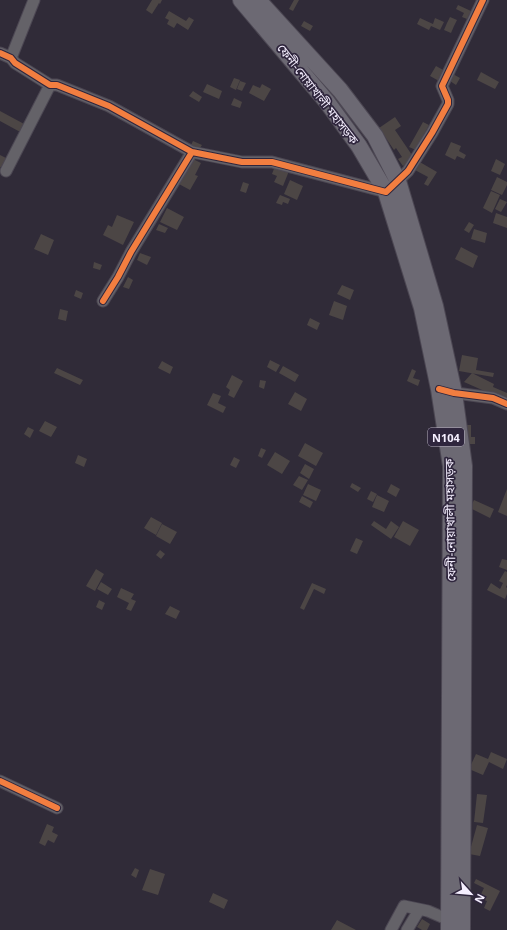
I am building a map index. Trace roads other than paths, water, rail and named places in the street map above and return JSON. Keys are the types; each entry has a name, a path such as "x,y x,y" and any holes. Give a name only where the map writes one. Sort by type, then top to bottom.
{"highway":[{"name":"ফেনী-নোয়াখালী মহাসড়ক","path":"241,0 327,102 359,146 392,186"},
{"name":"ফেনী-নোয়াখালী মহাসড়ক","path":"258,0 340,90 375,136 392,186 422,308 447,391 464,466 462,930"},
{"name":"ফেনী-নোয়াখালী মহাসড়ক","path":"447,391 451,466 449,925"}],"street":[{"path":"12,58 34,0"},
{"path":"0,53 12,58 15,63 50,85 57,85 109,106 192,152 242,162 272,162 392,186 408,171 448,104 448,100 442,86 484,0"},
{"path":"6,171 50,85"},
{"path":"103,301 192,152"},
{"path":"447,391 493,398 507,404"},
{"path":"0,781 57,808"},
{"path":"391,930 404,906 410,906 419,910 428,911 449,925"},
{"path":"407,930 419,910"}]}
